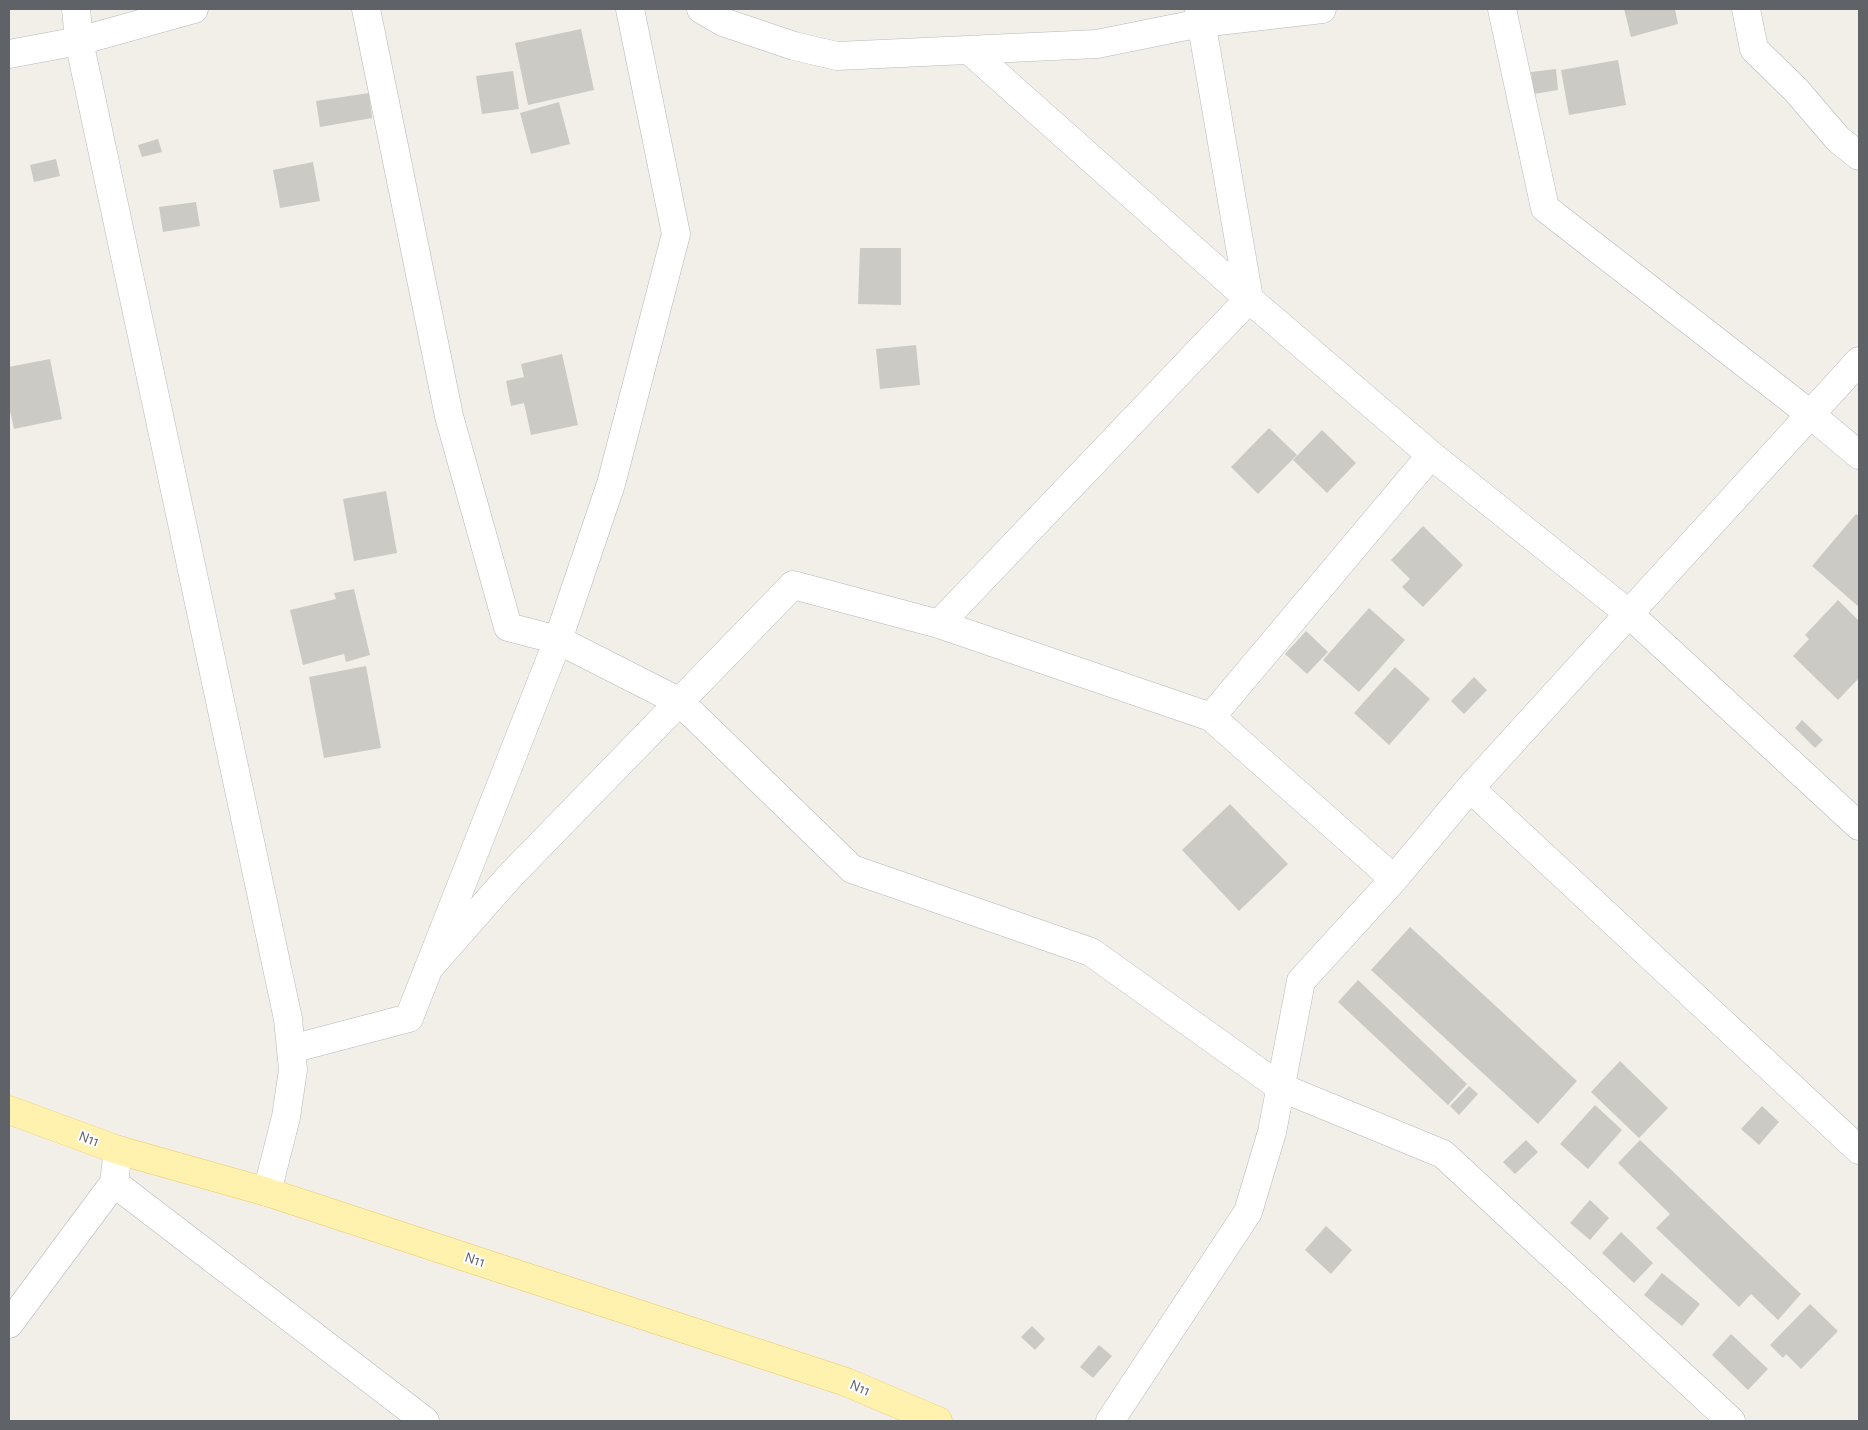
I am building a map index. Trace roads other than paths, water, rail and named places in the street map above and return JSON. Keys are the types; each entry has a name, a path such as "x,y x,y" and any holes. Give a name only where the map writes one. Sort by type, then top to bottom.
{"main road":[{"name":"N11","path":"9,1110 118,1150 267,1192 846,1382 938,1421"}],"street":[{"path":"76,9 79,41 286,1010 293,1070 286,1117 267,1192"},
{"path":"9,54 79,41 194,9"},
{"path":"366,9 449,416 508,627 558,640 680,702 852,869 1091,952 1280,1086 1443,1154 1731,1421"},
{"path":"291,1049 409,1018 558,640 611,484 676,234 630,9"},
{"path":"701,9 723,22 794,46 837,56 1097,44 1200,16 1322,9"},
{"path":"1502,9 1545,208 1810,414 1859,455"},
{"path":"1746,9 1754,49 1796,90 1838,139 1859,156"},
{"path":"1200,16 1248,299"},
{"path":"969,50 1248,299 1431,455 1628,613 1859,826"},
{"path":"939,624 1248,299"},
{"path":"1110,1421 1248,1212 1272,1132 1301,981 1394,879 1470,788 1859,361"},
{"path":"1211,717 1431,455"},
{"path":"428,969 509,877 793,585 939,624 1211,717 1394,879"},
{"path":"1470,788 1859,1150"},
{"path":"9,1324 114,1184 118,1150"},
{"path":"114,1184 425,1421"}]}
